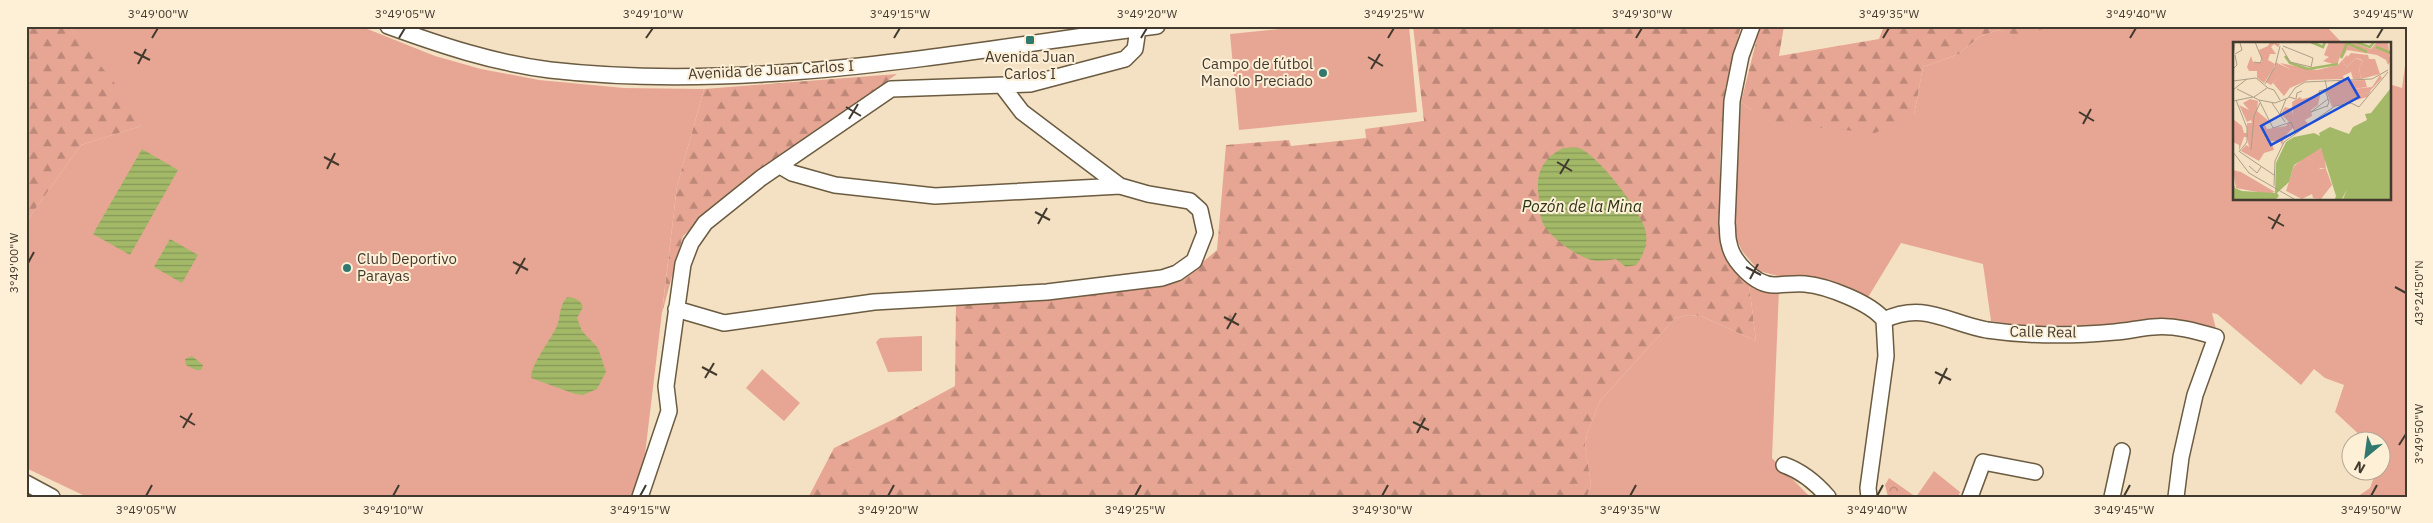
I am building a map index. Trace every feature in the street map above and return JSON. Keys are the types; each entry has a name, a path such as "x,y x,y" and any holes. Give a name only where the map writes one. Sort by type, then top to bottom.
{"street":[{"name":"Avenida de Juan Carlos I","path":"388,26 476,56 549,69 620,75 676,76 750,74 833,68 984,52 1157,26"},
{"path":"1752,26 1742,56 1732,101 1728,243 1734,258 1746,271 1760,281 1773,285 1786,283 1808,284 1867,304 1884,320 1886,356 1868,488 1869,497"},
{"path":"640,497 669,411 666,386 676,309 686,254 701,228 738,195 891,89 1003,87 1030,84 1125,59 1135,49 1138,29"},
{"path":"1003,87 1022,112 1120,186"},
{"path":"676,309 724,323 874,302 1047,292 1162,278 1177,273 1194,261 1205,233 1203,217 1195,204 1190,201 1148,194 1120,186 934,196 835,185 792,173 780,166"},
{"name":"Calle Real","path":"1884,320 1896,315 1916,311 1986,330 2032,334 2115,332 2154,326 2192,329 2216,337 2195,395 2181,458 2176,497"},
{"path":"2112,497 2122,450"},
{"path":"1970,497 1982,462 2035,472"},
{"path":"1784,465 1796,469 1819,487 1828,497"},
{"path":"26,483 52,497"}],"green space":[{"path":"26,26 71,29 121,91 141,126 81,145 26,222"},
{"name":"Club Deportivo Parayas","path":"34,26 360,26 435,56 481,69 539,80 624,88 704,89 677,186 644,463 634,497 87,497 26,468 26,222 81,145 141,126 71,29"},
{"name":"Campo de fútbol Manolo Preciado","path":"1310,26 1409,26 1417,112 1239,130 1230,34"},
{"path":"1413,26 1741,26 1725,89 1720,158 1720,218 1723,248 1733,269 1749,284 1756,341 1701,316 1689,315 1675,318 1600,401 1587,434 1585,446 1591,484 1587,497 809,496 834,448 894,419 955,386 956,304 1179,282 1217,250 1226,145 1289,140 1291,146 1366,138 1365,129 1424,121"},
{"path":"1760,26 1784,26 1779,56 1879,39 1884,26 2050,26 2023,37 1998,30 1979,37 1959,54 1923,67 1914,115 1875,133 1781,124 1751,110 1741,102"},
{"path":"2050,26 2326,26 2341,42 2233,42 2233,200 2390,200 2390,84 2402,88 2407,51 2407,497 2357,497 2370,488 2373,480 2390,480 2390,430 2354,430 2335,412 2344,385 2325,378 2314,369 2301,385 2217,314 2212,313 2216,329 2156,320 2051,330 1991,321 1983,264 1901,243 1867,299 1759,271 1742,251 1734,233 1741,102 1751,110 1914,115 1923,67 1959,54 1979,37 1998,30 2023,36"},
{"path":"897,74 743,184 683,236 662,313 677,186 704,89"},
{"path":"1749,284 1779,290 1772,458 1810,497 1587,497 1591,484 1585,447 1587,434 1600,401 1675,318 1689,315 1701,316 1756,341"},
{"path":"922,336 922,371 888,372 876,342 880,338"},
{"path":"762,369 800,403 784,421 746,388"},
{"path":"1934,471 1960,492 1958,497 1916,497"},
{"path":"1889,478 1916,497 1888,497 1885,485"}],"water":[{"name":"Pozón de la Mina","path":"1563,148 1579,148 1587,153 1608,173 1629,199 1646,233 1644,250 1636,265 1626,267 1616,259 1590,260 1565,246 1545,227 1540,212 1539,175 1545,162"},
{"path":"142,149 178,170 130,255 93,234"},
{"path":"170,239 198,255 182,283 154,267"},
{"path":"567,297 577,299 582,304 583,307 577,318 582,331 598,348 606,372 597,389 583,395 575,394 531,378 537,359 557,326 561,307"},
{"path":"192,356 203,365 201,370 196,370 186,365 185,359"}],"place":[{"name":"Avenida Juan Carlos I","path":"1030,40"},
{"name":"Campo de fútbol Manolo Preciado","path":"1323,73"},
{"name":"Club Deportivo Parayas","path":"347,268"}]}
